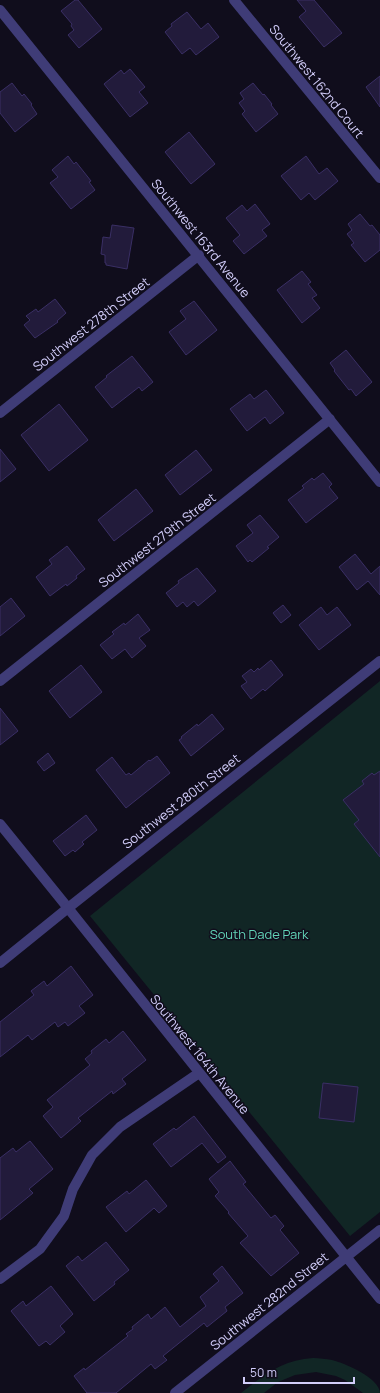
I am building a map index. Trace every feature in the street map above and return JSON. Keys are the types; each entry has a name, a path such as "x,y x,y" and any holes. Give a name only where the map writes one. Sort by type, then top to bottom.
{"street":[{"name":"Southwest 162nd Court","path":"234,0 380,178"},
{"name":"Southwest 163rd Avenue","path":"0,10 380,482"},
{"name":"Southwest 278th Street","path":"0,413 199,256"},
{"name":"Southwest 279th Street","path":"0,681 330,419"},
{"name":"Southwest 280th Street","path":"0,963 380,661"},
{"name":"Southwest 164th Avenue","path":"0,824 380,1299"},
{"path":"0,1279 40,1249 64,1216 73,1189 92,1156 120,1127 199,1073"},
{"name":"Southwest 282nd Street","path":"175,1393 380,1230"}],"green space":[{"name":"South Dade Park","path":"380,681 380,1212 350,1236 90,916"},
{"path":"313,1358 332,1360 345,1364 368,1377 378,1387 380,1393 363,1393 345,1380 336,1376 316,1372 295,1375 278,1382 264,1393 241,1393 274,1369 302,1359"}],"building":[{"path":"75,0 78,0 102,29 79,48 68,35 74,30 71,26 72,24 61,11"},
{"path":"297,0 314,0 342,33 324,47 299,17 306,11"},
{"path":"187,12 201,29 208,23 219,37 196,55 190,48 182,54 165,32 172,26 171,24"},
{"path":"130,69 145,87 139,92 148,103 130,117 104,84 121,70 124,74"},
{"path":"380,76 380,107 366,87"},
{"path":"12,83 22,96 24,94 32,104 31,105 37,114 15,132 0,113 0,92"},
{"path":"253,83 263,95 264,94 278,114 256,132 242,114 245,111 239,103 244,99 240,93"},
{"path":"189,132 215,164 191,184 165,152"},
{"path":"68,156 74,164 76,162 91,181 89,182 95,190 71,209 50,183 58,177 52,170"},
{"path":"306,156 319,174 327,168 338,181 315,200 309,193 301,200 281,176"},
{"path":"255,204 270,224 262,230 267,236 244,254 233,241 240,235 226,218 242,205 247,211"},
{"path":"360,214 380,235 380,250 365,262 351,245 354,243 347,234 352,230 348,224"},
{"path":"112,225 134,228 127,269 106,265 105,255 101,254 103,237 110,238"},
{"path":"302,271 311,282 308,284 317,295 312,298 320,308 302,323 277,290"},
{"path":"55,299 66,313 57,321 58,322 35,338 24,325 30,320 26,316 36,309 38,312"},
{"path":"194,301 217,330 186,355 169,332 186,319 180,311"},
{"path":"346,350 372,382 356,396 351,389 349,390 334,371 335,370 330,363"},
{"path":"132,356 153,382 142,391 139,387 112,408 95,387 107,377 106,376"},
{"path":"266,390 284,413 270,424 265,417 247,431 230,409 250,394 254,399"},
{"path":"59,404 88,440 49,471 21,435"},
{"path":"0,449 16,469 0,482"},
{"path":"196,450 212,470 180,495 165,475"},
{"path":"323,473 332,484 329,487 338,498 306,523 288,500 304,488 302,486 312,478 314,480"},
{"path":"136,489 153,511 114,541 98,520"},
{"path":"260,515 279,537 267,547 269,548 252,562 250,560 248,562 236,546 253,533 247,525"},
{"path":"67,546 85,569 67,586 66,584 50,596 36,577 52,564 49,560"},
{"path":"355,554 371,574 380,566 380,595 368,581 357,590 339,567"},
{"path":"197,568 216,591 198,606 194,601 187,607 183,602 177,607 166,593 179,583 178,581"},
{"path":"11,598 25,616 0,636 0,607"},
{"path":"283,605 291,615 281,623 273,613"},
{"path":"321,607 327,615 337,607 351,625 319,650 299,625"},
{"path":"138,614 150,630 139,638 146,646 132,658 125,649 112,659 100,645 114,634 112,632 124,623 125,625"},
{"path":"271,660 283,675 265,691 263,689 251,699 241,686 247,682 242,676 251,669 254,672 258,668 259,670"},
{"path":"81,665 102,692 70,718 49,691"},
{"path":"0,708 18,731 0,745"},
{"path":"212,714 224,729 191,756 179,740 197,724 198,726"},
{"path":"48,753 55,763 44,771 37,762"},
{"path":"157,756 170,773 126,808 96,770 112,757 126,775 129,773 131,775 149,760 150,761"},
{"path":"380,771 380,857 354,824 359,820 343,800 364,784 362,781 372,773 374,775"},
{"path":"86,815 97,830 82,842 84,844 75,852 73,850 65,856 53,841"},
{"path":"71,966 93,995 79,1006 85,1013 68,1026 65,1022 58,1027 55,1022 32,1040 28,1035 0,1057 0,1022 34,995 31,991 44,981 47,986"},
{"path":"123,1031 146,1060 122,1079 126,1084 113,1094 112,1091 78,1118 81,1121 61,1138 43,1116 53,1107 47,1100 90,1065 85,1059 92,1053 91,1051 106,1039 109,1043"},
{"path":"323,1083 358,1087 354,1122 319,1118"},
{"path":"194,1116 226,1157 218,1163 202,1143 171,1167 153,1144 174,1128 176,1130"},
{"path":"30,1141 53,1169 29,1189 33,1193 0,1220 0,1158 13,1148 16,1152"},
{"path":"230,1161 246,1182 243,1184 271,1218 275,1215 284,1226 280,1230 299,1253 271,1276 240,1243 248,1236 215,1196 219,1192 209,1179"},
{"path":"146,1180 167,1206 159,1213 154,1208 126,1232 106,1207 127,1191 129,1194"},
{"path":"106,1242 129,1270 94,1301 66,1266 78,1256 82,1261"},
{"path":"222,1266 243,1293 225,1307 227,1311 207,1327 204,1323 163,1356 167,1360 155,1369 151,1364 116,1393 87,1393 74,1376 84,1368 85,1370 128,1336 126,1334 133,1329 132,1327 148,1314 151,1319 165,1307 180,1327 206,1306 200,1297 219,1281 213,1274"},
{"path":"51,1286 73,1314 60,1326 65,1332 50,1345 46,1341 39,1346 11,1311 23,1301 26,1306"}]}
